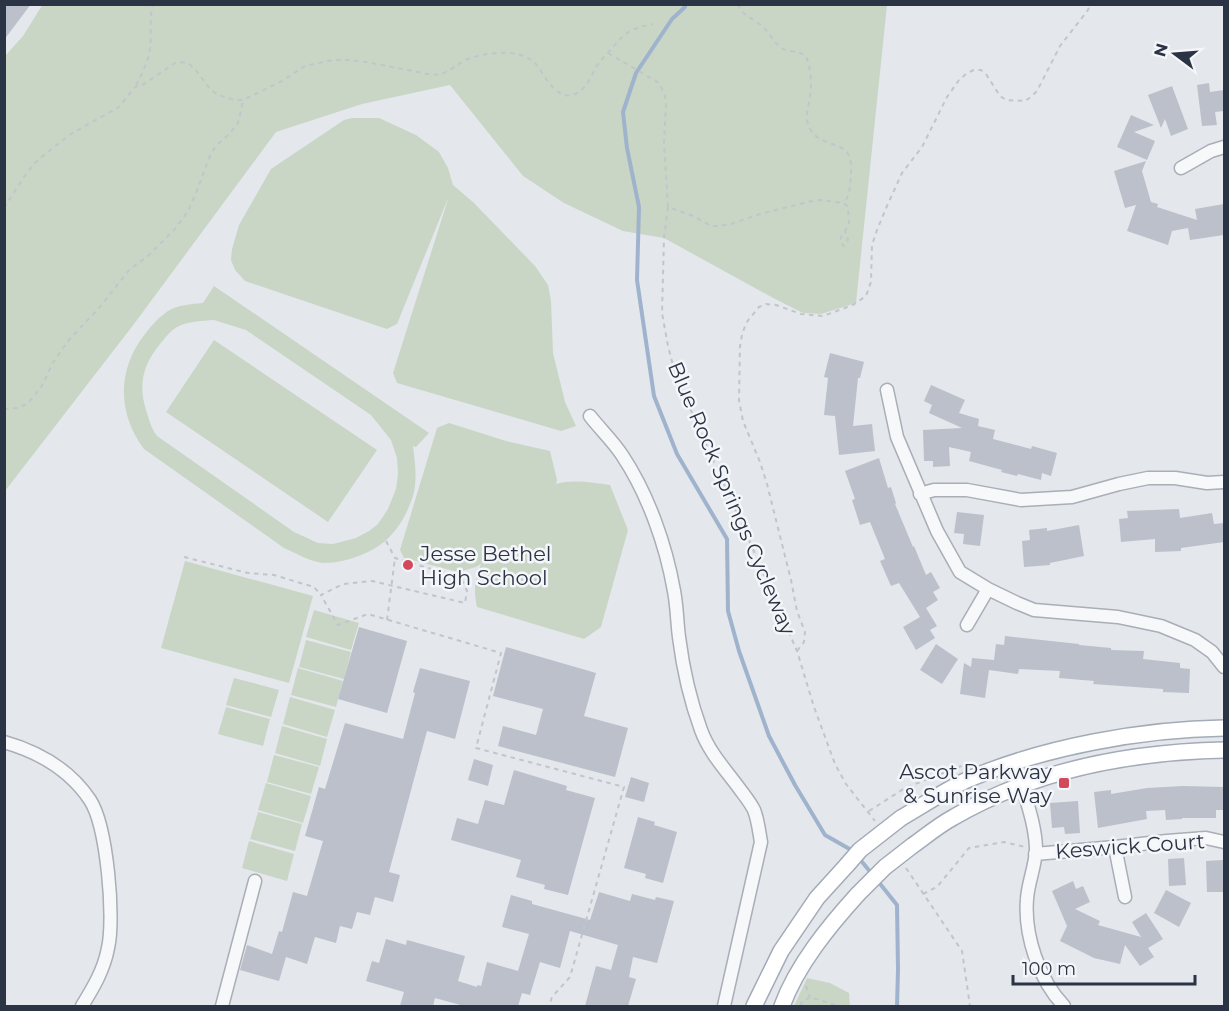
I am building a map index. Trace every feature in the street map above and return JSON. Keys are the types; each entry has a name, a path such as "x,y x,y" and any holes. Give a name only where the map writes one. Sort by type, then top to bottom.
{"main road":[{"path":"754,1006 781,951 817,898 860,850 901,818 967,780 1016,762 1078,745 1159,732 1224,728"},
{"path":"782,1006 809,956 858,894 885,867 954,817 1021,786 1062,772 1092,765 1185,752 1224,750"}],"street":[{"path":"1181,168 1211,151 1224,147"},
{"path":"887,390 897,437 937,531 960,572 988,589 1034,610 1118,617 1161,626 1195,640 1212,652 1224,667"},
{"path":"590,416 622,455 643,493 664,548 670,572 675,593 687,685 702,734 714,756 754,809 758,822 760,842 724,1006"},
{"path":"920,494 934,490 967,490 1021,500 1072,497 1148,478 1174,478 1207,483 1224,482"},
{"path":"968,626 988,589"},
{"path":"4,742 45,758 62,769 86,795 97,817 105,850 108,881 109,945 104,965 82,1006"},
{"path":"1016,762 1031,818 1036,852 1027,899 1032,945 1039,966 1050,987 1064,1006"},
{"name":"Keswick Court","path":"1036,852 1206,838 1224,842"},
{"path":"1115,847 1125,897"},
{"path":"222,1006 255,881"}],"path":[{"path":"4,208 33,165 71,135 119,107 135,87 148,59 153,4"},
{"path":"738,4 746,15 764,28 778,46 806,56 811,82 807,120 810,129 815,136 844,149 849,155 850,182 848,197 844,203"},
{"name":"Blue Rock Springs Cycleway","path":"608,53 659,83 665,95 664,143 668,207 664,238 662,313 668,346 676,377 797,651 804,642 805,632 797,611 767,484 743,421 739,400 740,346 746,323 759,307 766,304 801,314 823,316 853,305 866,296 871,282 872,245 883,214 902,173 922,147 947,97 959,80 967,73 981,70 1000,96 1006,100 1025,101 1037,91 1060,46 1071,34 1090,4"},
{"path":"135,87 144,84 175,63 182,62 195,69 210,89 218,95 243,100 282,81 304,66 333,60 366,62 433,75 443,74 463,61 477,56 508,53 529,58 556,90 570,95 577,94 584,87 598,64 625,33 637,27 653,24"},
{"path":"4,409 27,404 35,396 68,341 99,308 130,269 148,256 176,229 196,193 211,153 238,123 243,100"},
{"path":"668,207 693,216 711,226 718,226 801,203 820,200 844,203 848,207 849,225 845,231"},
{"path":"386,541 395,558 387,620"},
{"path":"184,557 248,573 274,575 314,587 338,626 368,614 501,653 476,748 624,787 570,977 552,997 549,1006"},
{"path":"321,595 344,584 372,581 465,603 467,591 461,578 395,558"},
{"path":"869,811 905,788 981,759"},
{"path":"923,894 937,887 969,848 1004,842 1036,852"},
{"path":"800,1006 810,997 838,1006"}],"green space":[{"path":"43,4 887,5 856,303 821,314 803,313 664,238 623,231 564,203 523,176 450,85 362,104 276,132 134,324 5,491 5,56 23,36"},
{"path":"379,118 416,135 439,152 448,168 453,185 474,203 535,266 548,285 551,301 553,353 565,402 576,426 561,431 397,383 393,373 449,196 397,324 387,329 245,281 235,270 231,260 239,225 271,169 344,120"},
{"path":"214,286 429,433 416,447 413,446 414,494 403,519 391,536 367,553 357,557 323,563 308,559 284,548 144,449 135,435 125,406 125,376 129,362 145,334 165,313 180,306 203,303","holes":["214,320 246,330 371,415 391,440 397,458 396,489 388,509 378,524 369,531 356,538 333,544 318,543 294,532 155,433 144,401 142,383 146,367 154,352 172,330 186,324"]},
{"path":"214,340 377,450 328,522 166,412"},
{"path":"449,423 506,441 550,451 556,484 590,482 610,485 628,530 601,627 584,639 477,607 475,585 481,564 458,572 404,558 400,550 437,428"},
{"path":"185,561 313,596 289,683 161,648"},
{"path":"314,610 359,623 351,650 306,637"},
{"path":"306,640 351,652 344,679 299,667"},
{"path":"298,668 343,681 336,707 291,695"},
{"path":"234,678 279,690 271,717 226,705"},
{"path":"290,697 335,710 327,737 283,724"},
{"path":"226,707 270,719 263,746 218,734"},
{"path":"282,726 327,739 320,766 275,753"},
{"path":"274,755 319,767 311,794 267,782"},
{"path":"266,783 311,796 303,823 258,810"},
{"path":"258,812 302,824 295,851 250,839"},
{"path":"249,841 294,854 287,881 242,868"},
{"path":"807,978 830,983 849,993 850,1006 794,1006"}],"building":[{"path":"4,4 31,4 4,40"},
{"path":"1209,83 1210,92 1224,90 1224,111 1215,112 1217,125 1202,126 1197,85"},
{"path":"1172,86 1188,129 1171,136 1165,119 1161,128 1148,95"},
{"path":"1131,115 1154,125 1134,132 1155,141 1147,160 1117,147"},
{"path":"1146,161 1142,171 1151,202 1158,204 1157,207 1197,220 1195,209 1224,204 1224,235 1190,240 1188,228 1172,231 1168,245 1127,231 1136,205 1125,208 1114,171"},
{"path":"830,353 864,362 860,378 858,378 853,426 872,424 875,451 839,455 835,416 824,415 828,378 824,377"},
{"path":"931,385 965,400 959,413 979,419 978,426 995,430 993,439 1057,453 1051,476 1042,473 1041,480 1001,472 1002,470 969,461 971,452 949,447 950,466 933,467 933,461 924,461 923,430 962,428 929,413 932,405 924,401"},
{"path":"879,458 888,488 891,487 895,504 926,575 931,572 940,588 933,592 938,600 926,608 937,626 930,630 935,638 916,650 903,627 920,617 899,583 891,586 880,561 885,559 870,522 860,525 852,500 855,499 845,471"},
{"path":"1179,509 1180,518 1212,513 1214,524 1224,523 1224,542 1181,548 1181,551 1155,552 1155,539 1121,542 1119,519 1128,518 1127,511"},
{"path":"957,512 984,515 980,546 963,544 964,534 954,533"},
{"path":"1079,525 1084,556 1050,563 1050,565 1024,567 1022,541 1030,540 1029,530 1047,528 1047,531"},
{"path":"359,627 407,641 387,713 338,699"},
{"path":"1005,636 1111,648 1111,650 1144,651 1143,659 1180,663 1180,668 1190,669 1189,693 1093,684 1094,681 1059,678 1060,671 1019,669 1018,674 989,670 985,698 960,694 964,663 971,667 972,658 994,660 996,644 1004,645"},
{"path":"936,644 958,659 942,684 920,670"},
{"path":"506,647 596,673 584,716 628,728 615,777 498,746 503,726 536,735 543,709 493,696"},
{"path":"420,668 470,681 455,739 427,731 389,872 400,875 393,902 375,897 370,915 357,912 352,929 340,926 336,943 315,937 307,964 286,957 279,981 240,970 247,945 272,954 279,931 282,932 293,892 307,896 323,841 305,836 319,787 325,789 345,723 403,739"},
{"path":"474,759 493,765 488,786 468,780"},
{"path":"514,770 567,786 566,790 595,798 568,895 544,889 545,885 516,877 521,860 451,840 457,818 478,824 485,800 504,805"},
{"path":"631,777 649,783 644,802 625,797"},
{"path":"1224,787 1224,810 1216,810 1216,818 1166,820 1165,810 1146,811 1147,819 1098,828 1094,792 1111,790 1111,794 1147,788"},
{"path":"1078,801 1080,833 1065,834 1064,827 1052,828 1050,803"},
{"path":"638,817 677,832 663,883 645,878 646,874 624,868"},
{"path":"1184,858 1186,885 1169,886 1168,859"},
{"path":"1223,860 1224,892 1207,892 1206,861"},
{"path":"1073,881 1076,889 1083,886 1090,902 1075,909 1100,921 1098,925 1141,937 1132,922 1146,913 1163,939 1148,948 1154,957 1140,966 1125,945 1120,964 1094,958 1060,941 1067,926 1052,891"},
{"path":"1166,890 1191,903 1179,927 1154,913"},
{"path":"599,892 630,901 632,894 655,900 656,897 674,901 657,963 633,957 629,977 636,979 628,1006 585,1006 596,966 611,970 618,945 570,931 560,968 540,962 530,995 522,993 518,1006 464,1006 435,998 433,1006 400,1006 404,992 366,981 372,961 379,963 386,939 406,945 407,940 465,956 458,981 477,987 477,985 481,986 487,962 518,971 529,934 502,927 511,895 532,901 532,904 590,920"}],"waterway":[{"path":"685,7 672,19 636,73 623,112 627,148 639,207 637,280 654,396 677,454 727,539 728,611 739,651 769,736 825,835 853,851"},
{"path":"858,857 872,874"},
{"path":"877,880 897,905 897,1006"}],"place":[{"name":"Jesse Bethel High School","path":"408,565"},
{"name":"Ascot Parkway & Sunrise Way","path":"1064,783"}]}
